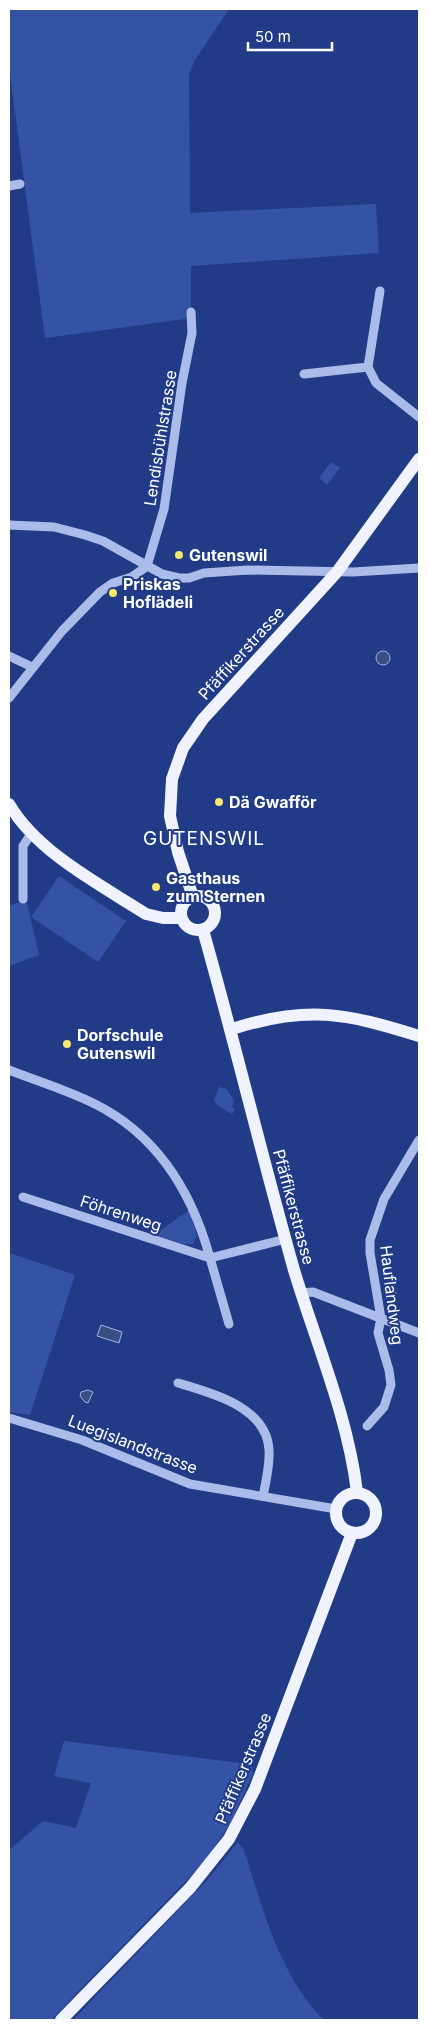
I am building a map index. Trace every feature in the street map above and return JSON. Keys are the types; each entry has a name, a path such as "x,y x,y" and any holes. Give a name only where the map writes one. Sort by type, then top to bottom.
{"main road":[{"name":"Pfäffikerstrasse","path":"193,897 178,852 170,816 172,779 183,748 203,719 337,572 419,459"},
{"path":"9,804 31,834 56,855 146,914 163,918 181,918"},
{"path":"193,897 206,898 214,908 213,921 203,930 189,928 181,918 184,903 193,897"},
{"name":"Pfäffikerstrasse","path":"203,930 232,1029 301,1293 343,1422 357,1492"},
{"path":"232,1029 272,1018 307,1013 357,1019 419,1036"},
{"path":"357,1492 372,1499 377,1514 374,1523 368,1530 352,1533 339,1524 336,1509 340,1500 348,1494 357,1492"},
{"name":"Pfäffikerstrasse","path":"60,2020 190,1888 229,1839 255,1789 333,1590 352,1533"}],"street":[{"path":"9,186 20,184"},
{"path":"380,291 368,367 376,383 419,417"},
{"name":"Lendisbühlstrasse","path":"147,566 164,509 182,383 192,333 192,312"},
{"path":"304,374 368,367"},
{"path":"9,525 71,530 103,542 162,574 180,578 189,578 204,573 248,570 337,572 419,568"},
{"path":"9,698 62,631 100,592 113,583 132,577 147,566"},
{"path":"9,656 32,667"},
{"path":"23,899 23,846 31,834"},
{"path":"9,1070 94,1103 124,1121 168,1164 189,1198 203,1232 229,1324"},
{"name":"Hauflandweg","path":"367,1426 384,1407 391,1385 389,1370 378,1333 381,1318 370,1253 370,1240 384,1198 419,1140"},
{"name":"Föhrenweg","path":"23,1196 210,1258"},
{"path":"210,1258 286,1239"},
{"path":"301,1293 314,1292 419,1333"},
{"path":"178,1383 220,1398 258,1421 264,1429 269,1448 264,1496"},
{"name":"Luegislandstrasse","path":"9,1418 82,1440 190,1484 336,1509"}],"shaded area":[{"path":"9,9 229,9 195,60 189,74 190,213 376,204 379,253 191,266 191,312 185,319 45,338 9,67"},
{"path":"331,462 340,468 327,485 319,478"},
{"path":"383,651 388,653 390,658 388,663 383,665 378,663 376,658 378,653"},
{"path":"59,876 126,921 98,962 31,917"},
{"path":"26,899 39,955 9,966 9,906"},
{"path":"219,1087 227,1089 234,1101 232,1107 235,1110 232,1114 217,1105 214,1100"},
{"path":"189,1210 197,1235 193,1244 184,1244 158,1236 160,1231"},
{"path":"9,1253 75,1275 30,1415 9,1412"},
{"path":"393,1280 396,1294 391,1297 388,1295 386,1282"},
{"path":"101,1325 122,1332 119,1343 97,1336"},
{"path":"88,1390 93,1392 88,1403 80,1396 81,1392"},
{"path":"64,1741 240,1763 252,1767 253,1774 230,1824 206,1860 51,2020 9,2020 9,1850 43,1821 76,1828 91,1783 54,1776"},
{"path":"238,1842 244,1850 266,1918 284,1962 308,2002 324,2020 73,2020 210,1877"}],"place":[{"name":"Gutenswil","path":"179,555"},
{"name":"Priskas Hoflädeli","path":"113,593"},
{"name":"Dä Gwafför","path":"219,802"},
{"name":"Gasthaus zum Sternen","path":"156,887"},
{"name":"Dorfschule Gutenswil","path":"67,1044"}],"district":[{"name":"GUTENSWIL","path":"204,838"}]}
